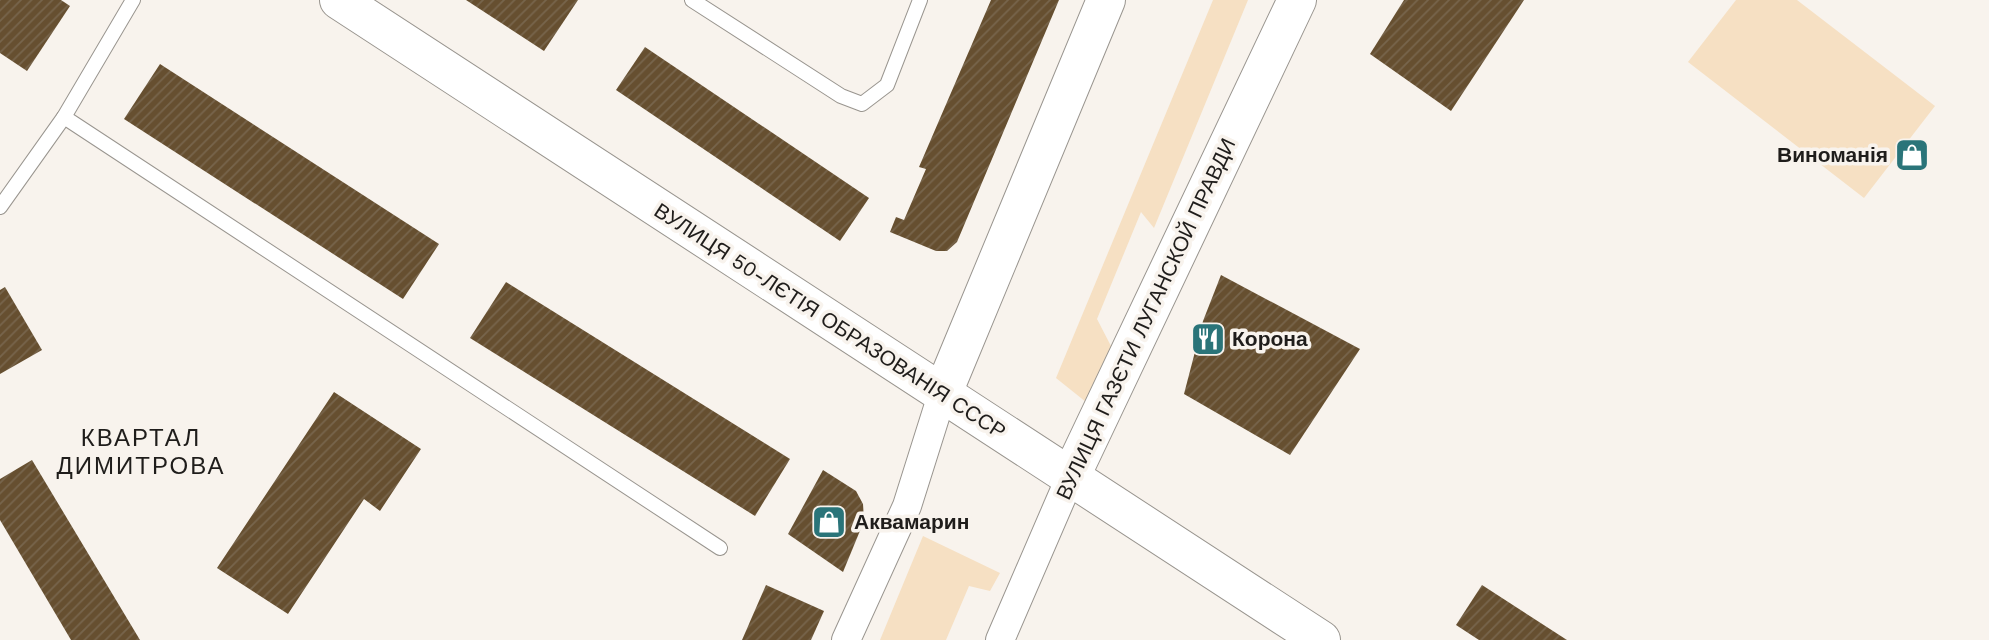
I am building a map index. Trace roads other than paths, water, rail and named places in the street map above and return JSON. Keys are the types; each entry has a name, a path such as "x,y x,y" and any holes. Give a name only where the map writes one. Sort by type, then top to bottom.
{"street":[{"name":"ВУЛИЦЯ 50-ЛЄТІЯ ОБРАЗОВАНІЯ СССР","path":"339,0 1321,640"},
{"path":"846,640 907,506 942,395 1107,0"},
{"name":"ВУЛИЦЯ ГАЗЄТИ ЛУГАНСКОЙ ПРАВДИ","path":"1000,640 1070,478 1297,0"}],"lane":[{"path":"0,208 64,117 133,0"},
{"path":"692,0 841,96 862,104 887,85 920,0"},
{"path":"64,117 720,548"}],"place":[{"name":"Виноманія","path":"1912,155"},
{"name":"Корона","path":"1208,339"},
{"name":"Аквамарин","path":"829,522"}],"district":[{"name":"КВАРТАЛ ДИМИТРОВА","path":"141,452"}]}
